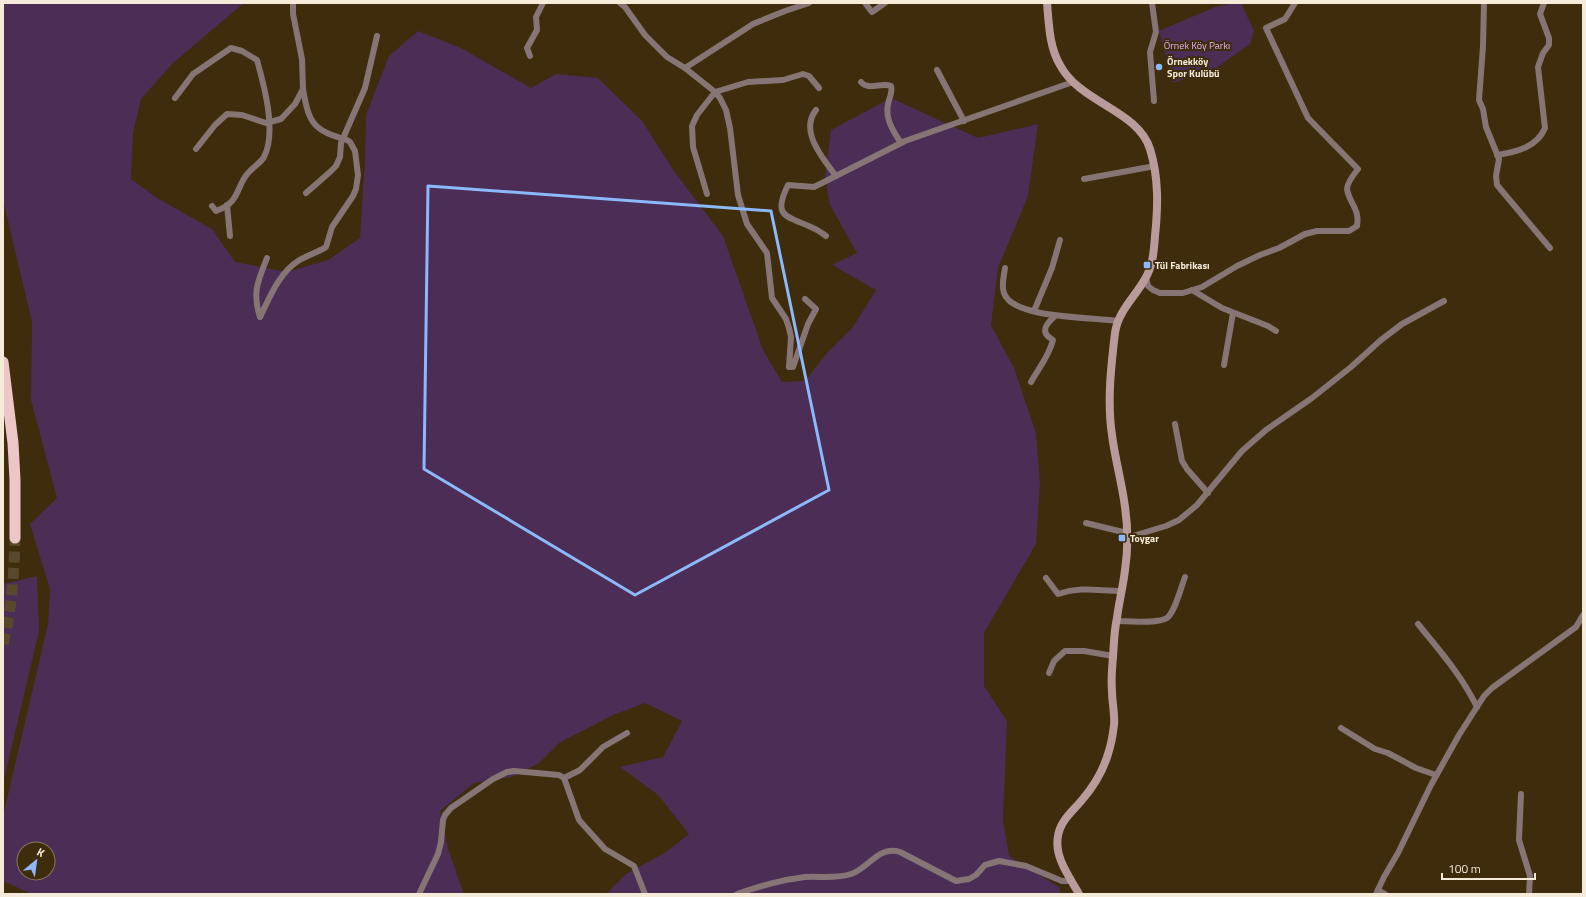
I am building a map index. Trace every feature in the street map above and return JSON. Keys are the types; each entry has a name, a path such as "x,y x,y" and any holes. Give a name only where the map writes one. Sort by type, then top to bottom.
{"highway":[{"path":"3,362 13,443 15,480 15,538"}],"main road":[{"path":"1047,3 1053,48 1060,65 1081,90 1135,126 1147,141 1155,166 1158,189 1153,258 1146,278 1132,296 1118,321 1115,329 1112,362 1110,391 1111,433 1125,507 1126,535 1126,558 1122,591 1116,620 1113,656 1111,688 1114,724 1108,755 1095,784 1064,821 1058,834 1059,853 1063,866 1079,894"}],"street":[{"path":"267,258 256,290 256,303 260,317 279,281 288,268 299,260 317,253 326,247 332,227 353,196 357,181 357,163 353,145 343,139 322,132 311,120 307,112 303,89 302,59 293,14 294,3"},
{"path":"530,56 527,48 537,30 536,17 542,3"},
{"path":"620,3 625,6 645,35 667,57 685,68 715,92 726,110 730,128 738,194 742,209 747,224 767,253 772,298 786,319 792,337 789,367 793,367 808,324 816,309 805,299"},
{"path":"685,68 753,24 809,3"},
{"path":"865,3 872,12 885,3"},
{"path":"1152,3 1156,32 1150,52 1154,101"},
{"path":"1146,278 1148,286 1160,293 1182,293 1202,287 1236,266 1279,248 1305,234 1317,231 1349,231 1357,226 1358,217 1347,189 1358,169 1308,118 1266,28 1285,19 1295,3"},
{"path":"1484,3 1483,46 1479,100 1483,109 1486,127 1498,155 1499,160 1496,176 1497,185 1550,248"},
{"path":"1498,155 1517,152 1530,145 1542,136 1545,128 1538,66 1549,45 1549,38 1540,14 1544,3"},
{"path":"306,193 336,166 340,157 341,143 365,88 377,36"},
{"path":"175,98 194,74 231,48 242,51 257,60 264,84 268,114 271,122 268,144 264,157 252,168 238,188 232,202 216,212 212,206"},
{"path":"937,70 964,121"},
{"path":"707,194 693,147 692,126 697,115 715,92 748,82 783,80 803,74 809,76 819,88"},
{"path":"861,82 863,85 868,87 887,84 891,86 892,89 888,105 888,119 894,133 901,143"},
{"path":"826,236 814,228 784,214 781,204 788,185 814,187 901,143 1073,82"},
{"path":"196,149 227,114 242,115 266,123 281,119 295,104 303,89"},
{"path":"816,110 813,114 811,133 822,157 836,176"},
{"path":"1084,180 1155,166"},
{"path":"227,205 230,236"},
{"path":"1034,311 1052,268 1060,240"},
{"path":"1005,268 1003,286 1004,294 1020,307 1055,316 1118,321"},
{"path":"1192,290 1198,295 1233,314 1268,326 1276,331"},
{"path":"1086,523 1126,535 1166,526 1179,520 1197,505 1242,452 1266,430 1312,398 1352,367 1381,340 1402,324 1444,301"},
{"path":"1224,365 1233,314"},
{"path":"1031,382 1046,360 1052,346 1053,340 1046,334 1045,330 1046,326 1055,316"},
{"path":"1175,424 1182,461 1208,493"},
{"path":"1116,620 1142,622 1165,619 1171,611 1185,577"},
{"path":"1046,578 1058,594 1072,589 1087,588 1122,591"},
{"path":"1385,894 1377,892 1436,775 1458,735 1477,707 1492,688 1576,627 1583,615"},
{"path":"1418,624 1457,673 1468,689 1477,707"},
{"path":"1049,673 1054,661 1065,651 1084,651 1113,656"},
{"path":"1341,728 1375,749 1388,753 1416,768 1436,775"},
{"path":"419,894 438,854 441,842 443,820 445,815 452,808 492,779 507,772 514,771 554,775 564,778 580,770 603,747 627,733"},
{"path":"564,778 579,820 605,848 634,866 645,894"},
{"path":"1521,794 1519,840 1530,876 1531,888 1529,894"},
{"path":"737,894 771,882 847,875 860,869 880,854 889,851 900,852 956,881 969,879 976,875 985,865 999,861 1026,866 1062,881 1072,881"}],"highlighted area":[{"path":"428,186 771,211 829,490 635,595 424,469"}],"green space":[{"path":"3,3 244,3 173,63 141,99 133,133 131,179 157,198 212,229 235,262 287,272 328,260 360,238 366,115 389,56 418,31 461,48 531,88 556,74 598,78 642,121 674,171 723,236 763,350 782,382 805,381 826,354 853,327 876,290 832,265 857,253 830,205 825,178 831,130 891,98 978,138 1038,124 1028,196 998,268 991,325 1014,368 1036,433 1040,483 1036,544 984,633 984,686 1007,721 1003,820 1009,856 1059,887 1061,894 606,894 626,874 666,852 689,834 658,795 620,767 663,757 682,721 645,703 613,715 559,743 539,763 512,777 474,783 440,811 448,849 464,894 32,894 3,881 3,816 48,624 50,589 30,524 57,498 31,400 32,322 3,200"},
{"name":"Örnek Köy Parkı","path":"1241,3 1254,31 1250,44 1216,68 1173,83 1159,31 1215,7"},
{"path":"37,576 39,631 3,784 3,584"}],"tunnel":[{"path":"3,644 9,618 15,538"}],"place":[{"name":"Örnekköy Spor Kulübü","path":"1159,67"},
{"name":"Tül Fabrikası","path":"1147,265"},
{"name":"Toygar","path":"1122,538"}]}
